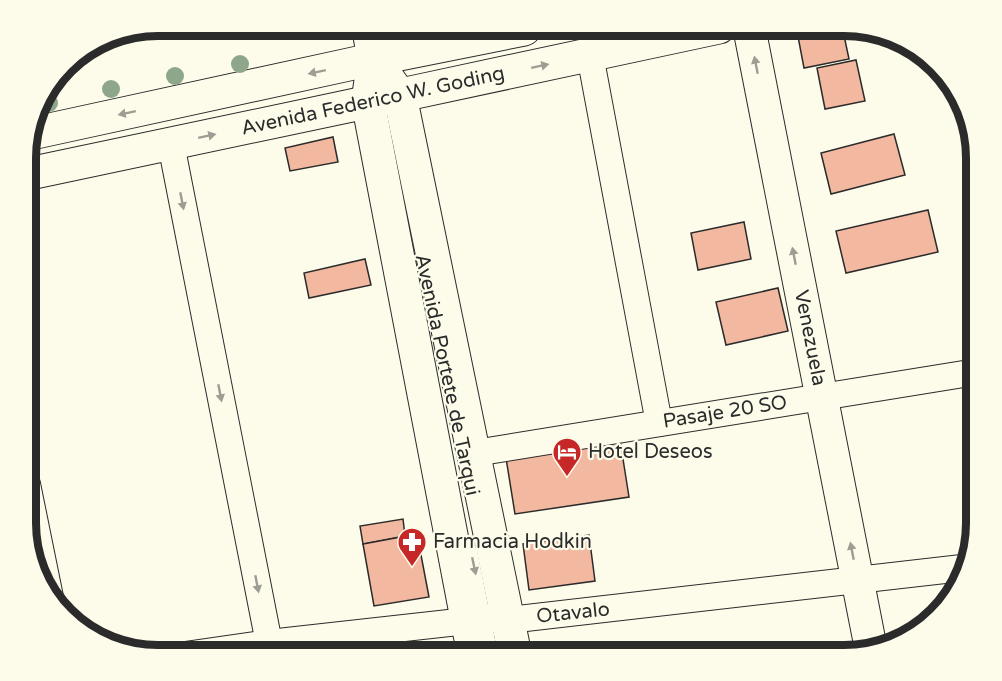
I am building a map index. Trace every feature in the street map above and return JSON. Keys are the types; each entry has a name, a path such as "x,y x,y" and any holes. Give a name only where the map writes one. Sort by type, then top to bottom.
{"main road":[{"name":"Avenida Federico W. Goding","path":"372,45 458,36"},
{"name":"Avenida Federico W. Goding","path":"368,102 678,36"},
{"name":"Avenida Portete de Tarqui","path":"372,45 400,96 475,453 490,620 479,645"},
{"name":"Avenida Portete de Tarqui","path":"372,45 368,102 490,620 508,645"}],"street":[{"name":"Venezuela","path":"751,36 870,642"},
{"name":"Avenida Federico W. Goding","path":"39,131 372,45"},
{"path":"590,55 659,423"},
{"name":"Avenida Federico W. Goding","path":"36,172 368,102"},
{"path":"171,144 269,642"},
{"name":"Pasaje 20 SO","path":"475,453 966,374"},
{"path":"36,531 44,566"},
{"name":"Otavalo","path":"249,645 957,569"}],"lane":[{"name":"Avenida Portete de Tarqui","path":"400,96 392,112 490,620 491,645"},
{"name":"Avenida Portete de Tarqui","path":"368,102 380,115 426,338"},
{"name":"Avenida Portete de Tarqui","path":"468,537 490,620 501,645"}],"building":[{"path":"798,36 844,36 849,59 804,68"},
{"path":"856,60 865,101 825,109 817,68"},
{"path":"894,134 905,175 831,194 821,153"},
{"path":"333,137 338,162 290,171 285,148"},
{"path":"928,210 938,252 846,273 836,231"},
{"path":"744,222 751,259 698,270 691,233"},
{"path":"365,259 371,285 309,298 304,273"},
{"path":"778,288 788,331 726,345 716,302"},
{"name":"Hotel Deseos","path":"620,440 629,497 515,514 506,458"},
{"path":"403,519 405,536 363,544 360,526"},
{"path":"417,534 429,597 374,606 363,544"},
{"path":"589,535 595,581 529,590 523,544"}],"place":[{"name":"Hotel Deseos","path":"567,478"},
{"name":"Farmacia Hodkin","path":"412,568"}]}
